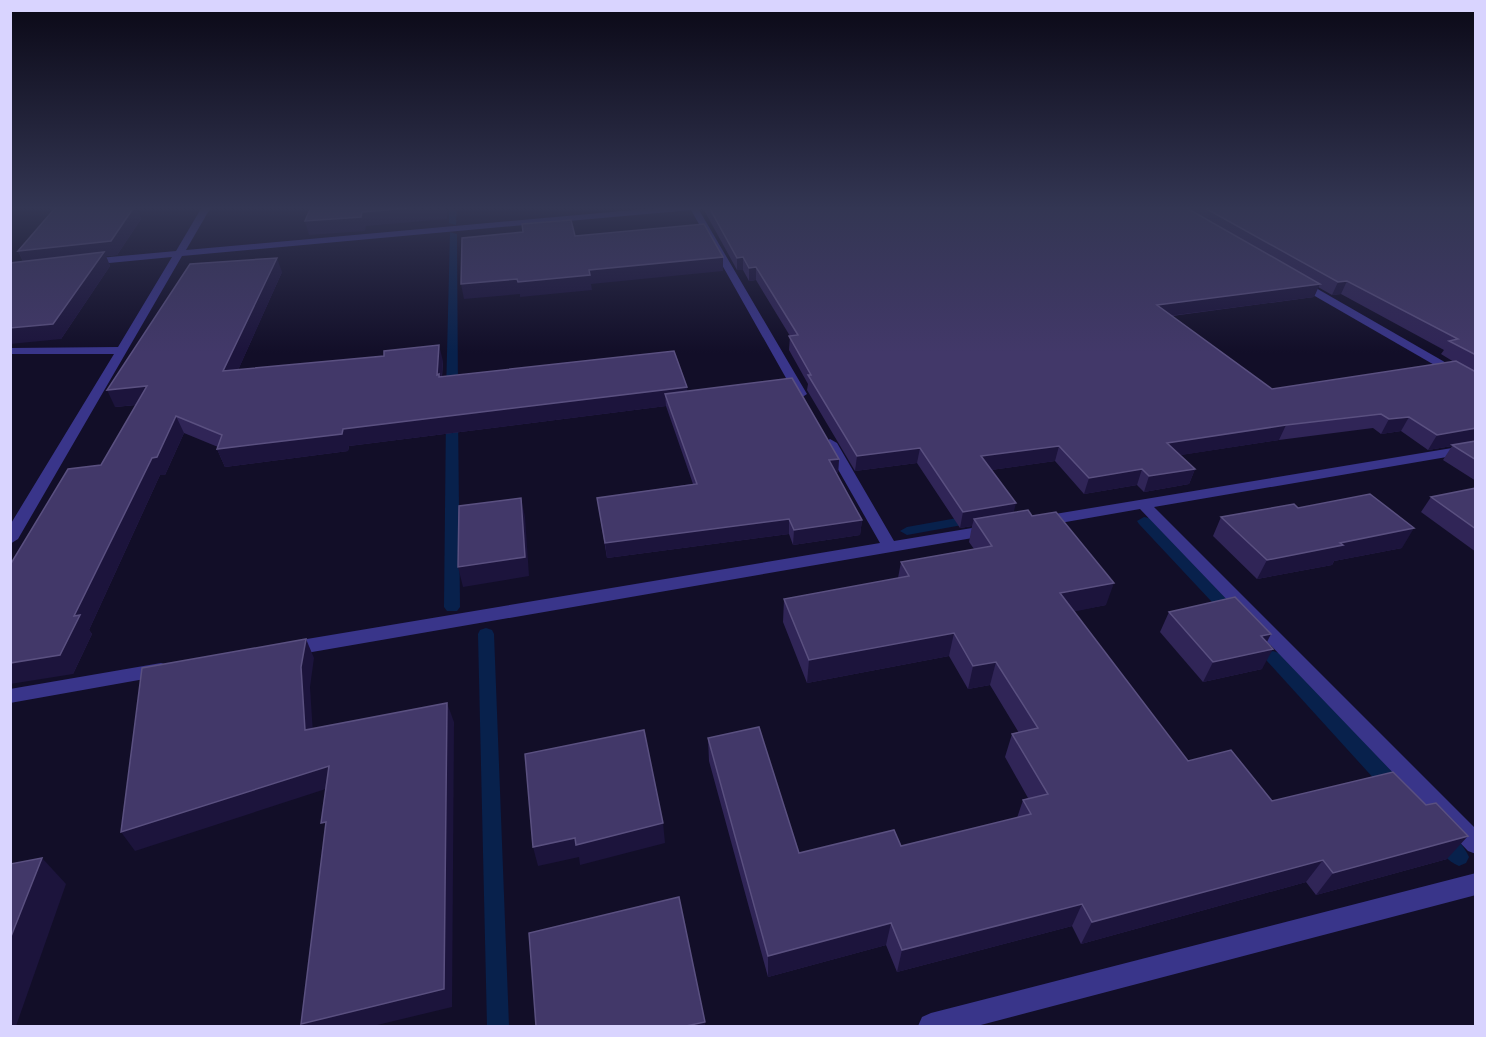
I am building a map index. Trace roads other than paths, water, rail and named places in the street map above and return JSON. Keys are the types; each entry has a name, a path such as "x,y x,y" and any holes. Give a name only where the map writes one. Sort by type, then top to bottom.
{"street":[{"path":"76,263 164,255"},
{"path":"10,538 179,255"},
{"path":"720,255 807,405"},
{"path":"1284,274 1476,385"},
{"path":"10,351 123,350"},
{"path":"825,435 890,547"},
{"path":"1028,524 1476,448"},
{"path":"1143,504 1476,844"},
{"path":"278,651 1005,527"},
{"path":"10,696 173,668"},
{"path":"931,1026 1476,884"}],"waterway":[{"path":"452,395 453,255"},
{"path":"452,414 452,607"},
{"path":"907,531 974,519"},
{"path":"1144,521 1231,613"},
{"path":"486,634 498,1026"},
{"path":"1273,657 1394,787"},
{"path":"1442,838 1459,857"}]}
